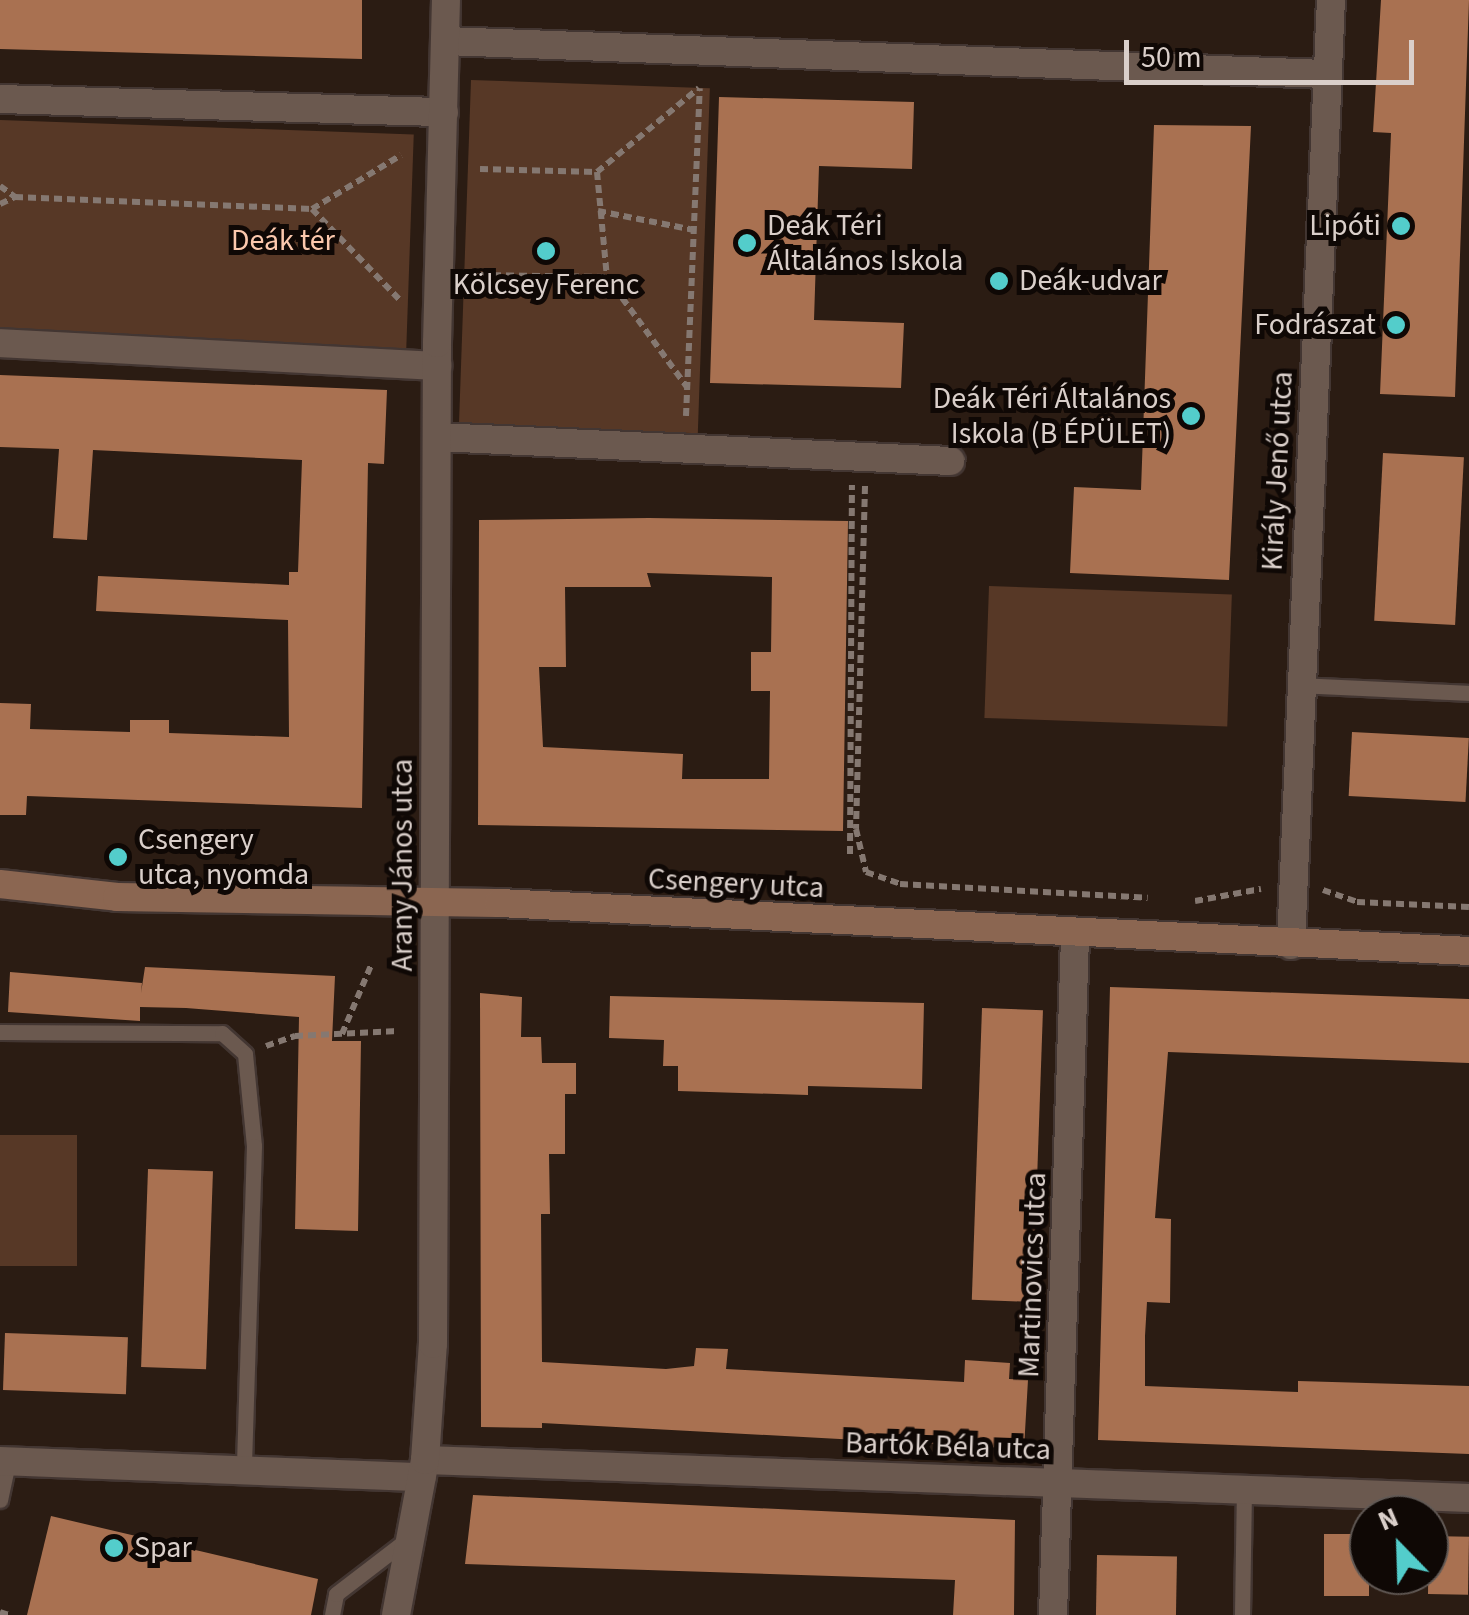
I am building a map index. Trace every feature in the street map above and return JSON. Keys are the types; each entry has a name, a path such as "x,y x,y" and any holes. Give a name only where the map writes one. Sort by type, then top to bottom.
{"main road":[{"name":"Csengery utca","path":"0,884 117,897 435,903 1075,937 1469,951"}],"street":[{"name":"Arany János utca","path":"396,1615 424,1469 433,1344 437,366 446,0"},
{"name":"Király Jenő utca","path":"1290,944 1298,685 1331,0"},
{"path":"446,40 1326,74"},
{"path":"0,100 444,112"},
{"path":"0,344 437,366"},
{"path":"438,437 950,461"},
{"name":"Martinovics utca","path":"1053,1615 1075,937"},
{"name":"Bartók Béla utca","path":"4,1461 244,1473 424,1469 1059,1482 1469,1498"}],"lane":[{"path":"1298,685 1469,694"},
{"path":"0,1032 222,1033 245,1054 254,1146 244,1473"},
{"path":"0,1500 4,1461"},
{"path":"1242,1615 1244,1491"},
{"path":"332,1615 336,1594 409,1538"}],"path":[{"path":"480,169 597,172 700,88 686,421"},
{"path":"0,204 15,197 312,209 401,155"},
{"path":"597,172 607,276 688,388"},
{"path":"0,186 15,197"},
{"path":"312,209 400,300"},
{"path":"598,210 694,230"},
{"path":"480,276 607,276"},
{"path":"666,420 704,422"},
{"path":"850,854 859,459"},
{"path":"859,459 856,829 866,872 900,884 1162,899"},
{"path":"1318,888 1357,902 1469,907"},
{"path":"1189,901 1270,889"},
{"path":"342,1034 372,964"},
{"path":"295,1036 398,1031"},
{"path":"0,1612 9,1615"}],"green space":[{"path":"471,80 710,88 698,433 459,425"},
{"name":"Deák tér","path":"0,120 414,134 406,349 0,335"},
{"path":"989,586 1232,594 1227,726 984,718"},
{"path":"0,1135 77,1135 77,1266 0,1266"}],"building":[{"path":"0,0 362,0 362,59 0,49"},
{"path":"1381,0 1469,0 1455,397 1380,394 1391,133 1373,132"},
{"path":"719,97 914,102 912,169 819,166 814,320 904,323 901,388 710,383"},
{"name":"Deák Téri Általános Iskola (B ÉPÜLET)","path":"1154,125 1251,126 1229,580 1070,573 1074,487 1141,490"},
{"path":"0,375 387,390 384,464 368,463 362,808 27,796 26,815 0,815 0,703 31,704 30,729 130,732 130,720 169,720 169,733 289,737 288,620 96,611 98,576 289,585 289,572 298,572 302,460 93,450 87,540 53,538 59,449 0,447"},
{"path":"1383,453 1464,457 1455,625 1374,621"},
{"path":"479,520 848,521 843,831 478,825","holes":["647,573 772,577 771,652 751,652 751,691 770,691 769,779 682,779 683,754 543,747 539,667 566,667 565,587 651,587"]},
{"path":"1352,732 1469,738 1465,802 1349,796"},
{"path":"145,967 335,976 332,1041 361,1041 358,1231 295,1229 299,1017 140,1007 140,1021 8,1012 10,972 142,983 141,993"},
{"path":"1110,987 1469,999 1469,1063 1168,1052 1155,1218 1171,1219 1170,1303 1147,1302 1145,1386 1298,1392 1298,1381 1469,1386 1469,1454 1098,1440"},
{"path":"480,993 522,997 521,1037 541,1037 542,1063 576,1063 576,1094 565,1094 565,1154 549,1154 550,1214 541,1214 542,1362 666,1369 694,1366 696,1348 728,1349 726,1369 964,1382 965,1360 1010,1363 1009,1379 1028,1380 1024,1449 542,1423 542,1428 481,1427"},
{"path":"610,996 924,1003 922,1089 808,1086 808,1095 678,1091 678,1066 663,1066 664,1040 609,1038"},
{"path":"982,1008 1043,1010 1033,1302 972,1300"},
{"path":"148,1169 213,1171 206,1369 141,1367"},
{"path":"5,1333 128,1337 126,1394 3,1390"},
{"path":"473,1495 1015,1520 1014,1615 953,1615 955,1580 465,1564"},
{"name":"Spar","path":"51,1516 318,1579 311,1615 27,1615"},
{"path":"1324,1534 1349,1534 1349,1595 1369,1596 1324,1596"},
{"path":"1449,1536 1469,1537 1468,1595 1449,1594"},
{"path":"1097,1555 1177,1556 1176,1615 1096,1615"}],"place":[{"name":"Lipóti","path":"1401,226"},
{"name":"Deák Téri Általános Iskola","path":"747,243"},
{"name":"Kölcsey Ferenc","path":"546,251"},
{"name":"Deák-udvar","path":"999,281"},
{"name":"Fodrászat","path":"1396,325"},
{"name":"Deák Téri Általános Iskola (B ÉPÜLET)","path":"1191,416"},
{"name":"Csengery utca, nyomda","path":"118,857"},
{"name":"Spar","path":"114,1548"}]}
